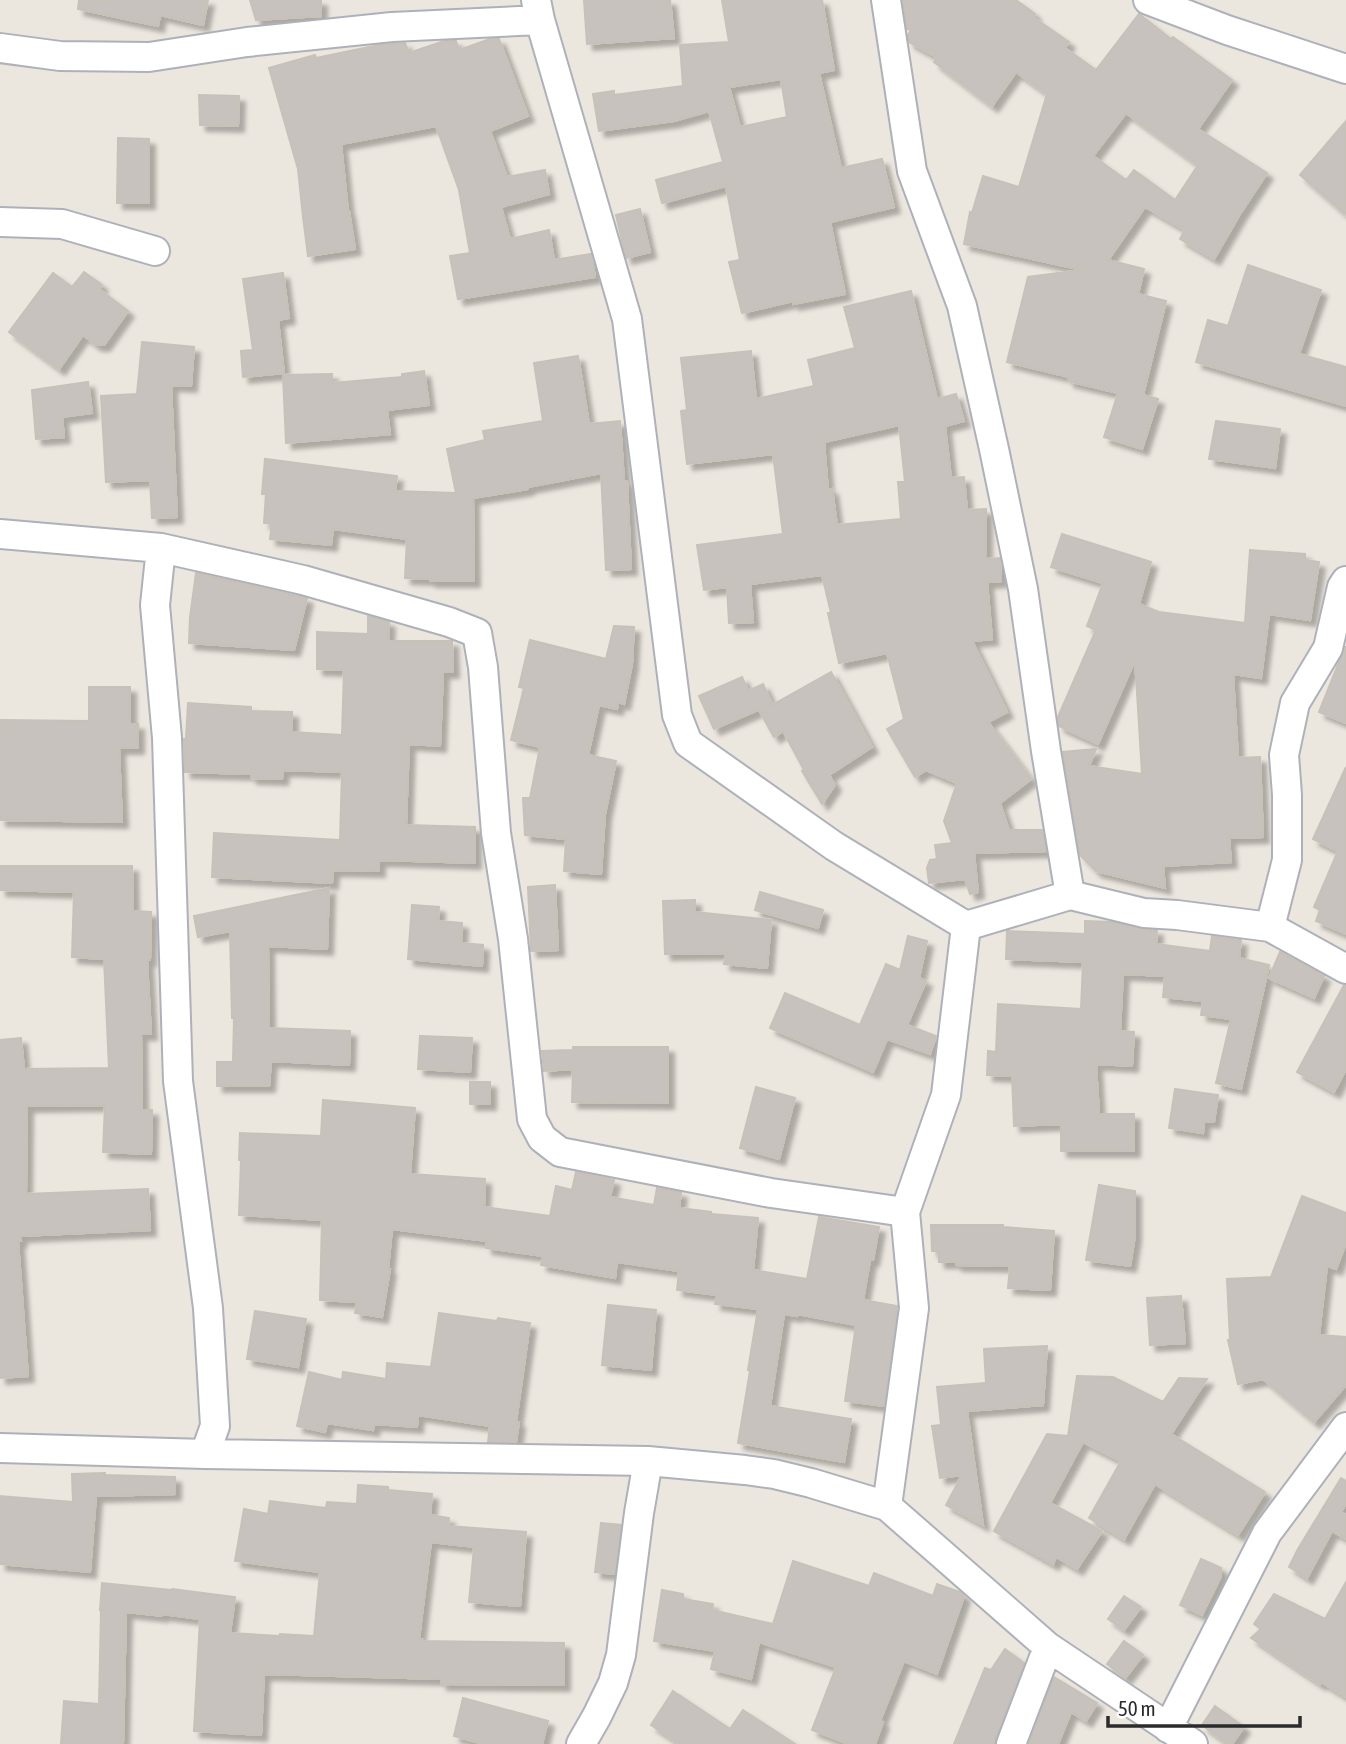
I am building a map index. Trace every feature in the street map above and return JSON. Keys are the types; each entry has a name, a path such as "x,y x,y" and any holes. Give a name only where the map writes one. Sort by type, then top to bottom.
{"street":[{"path":"886,0 912,172 962,306 1002,487 1023,590 1070,895"},
{"path":"1149,0 1227,30 1346,69"},
{"path":"0,48 60,56 149,57 247,42 538,10 627,319 677,715 688,743 834,846 966,926 1070,895 1144,913 1270,927 1346,969"},
{"path":"0,222 62,224 155,251"},
{"path":"0,534 161,548 303,580 449,622 477,633 483,667 496,833 513,939 532,1119 542,1138 561,1152 771,1193 905,1212"},
{"path":"161,548 155,605 167,738 178,1081 208,1308 215,1426 205,1454"},
{"path":"1270,927 1287,860 1284,755 1295,703 1328,648 1342,587 1346,581"},
{"path":"887,1506 914,1308 905,1212 946,1095 966,926"},
{"path":"1168,1728 1267,1533 1346,1426"},
{"path":"0,1448 648,1461 745,1469 811,1483 887,1506 1048,1647 1193,1744"},
{"path":"581,1744 612,1683 621,1655 648,1461"},
{"path":"1011,1744 1048,1647"}],"building":[{"path":"79,0 208,0 203,25 160,15 158,26 78,9"},
{"path":"250,0 321,0 321,16 256,20"},
{"path":"584,0 670,0 674,38 587,44"},
{"path":"722,0 822,0 834,70 819,73 841,168 882,159 894,207 830,222 845,294 793,304 793,301 742,313 729,262 740,260 726,186 662,203 656,180 723,162 709,111 674,121 599,131 593,94 614,91 614,95 683,86 680,45 729,42","holes":["781,79 787,117 740,127 729,87"]},
{"path":"903,0 1016,0 1035,14 1033,17 1069,42 1065,48 1096,70 1139,14 1232,80 1198,129 1267,173 1214,259 1180,239 1185,230 1145,207 1108,260 1144,269 1138,294 1166,301 1143,395 1158,399 1142,449 1104,437 1118,393 1068,381 1069,377 1007,362 1028,277 1082,270 964,244 970,212 972,213 983,176 1019,187 1047,94 1016,72 992,106 934,62 937,57 909,42 908,35 911,30 907,29","holes":["1126,113 1198,165 1175,200 1134,170 1126,180 1093,156"]},
{"path":"490,39 499,39 528,116 490,131 507,177 545,170 549,194 501,207 510,239 549,230 554,260 591,254 595,277 458,299 450,256 470,253 459,190 436,126 341,144 355,249 308,256 298,169 269,68 315,55 316,58 379,45 405,43 409,53 444,41 456,41 459,50"},
{"path":"199,95 239,96 238,126 200,125"},
{"path":"1346,121 1346,215 1300,175"},
{"path":"118,138 149,139 149,203 117,203"},
{"path":"640,209 650,252 626,258 616,215"},
{"path":"1248,265 1321,290 1299,354 1346,367 1346,406 1196,362 1208,320 1228,326"},
{"path":"84,272 102,285 99,289 128,311 104,345 96,345 83,335 59,369 9,332 53,273 72,287"},
{"path":"283,273 289,318 278,320 284,373 243,377 241,351 253,350 243,279"},
{"path":"911,291 937,399 956,394 964,421 945,426 951,478 964,477 967,510 986,509 986,559 1000,558 1001,581 987,582 992,639 972,641 1007,712 988,722 1031,779 1000,803 1009,830 1042,830 1046,851 974,853 978,892 970,894 965,879 929,883 927,868 930,860 937,859 935,845 952,843 944,821 957,783 926,770 915,777 887,729 904,719 887,653 839,663 822,575 750,584 753,622 729,623 727,587 704,590 697,545 783,534 773,454 687,464 681,411 687,410 681,358 751,351 756,399 814,386 808,360 855,348 844,307","holes":["899,425 905,482 898,482 901,519 837,525 832,489 828,490 824,442"]},
{"path":"142,342 194,347 191,386 171,385 177,517 152,518 150,480 106,482 101,396 137,394"},
{"path":"578,356 589,424 620,421 624,481 627,481 631,569 606,570 601,473 473,498 474,581 405,578 407,539 333,529 331,545 270,539 272,524 264,523 266,494 262,494 265,459 397,476 395,491 456,493 447,449 485,440 483,431 543,421 534,363"},
{"path":"424,371 429,405 387,410 390,434 286,443 283,375 332,374 332,383 402,377 402,374"},
{"path":"88,382 92,413 62,417 64,437 36,439 32,390"},
{"path":"1216,421 1280,429 1275,468 1209,459"},
{"path":"1062,534 1151,562 1139,604 1159,612 1245,623 1250,550 1305,554 1305,560 1319,562 1310,620 1269,614 1261,678 1233,674 1238,758 1260,757 1263,837 1229,838 1231,862 1163,866 1165,888 1096,871 1080,855 1063,752 1096,749 1089,766 1142,774 1135,660 1098,744 1059,726 1058,717 1096,630 1087,626 1103,583 1051,567"},
{"path":"196,573 307,598 294,650 189,643"},
{"path":"368,616 389,622 388,641 452,641 453,672 443,672 440,746 409,744 406,825 475,827 475,863 379,860 379,871 333,870 332,883 212,877 214,833 340,840 342,772 283,770 282,779 251,778 251,774 185,772 184,739 188,703 251,707 251,711 292,712 292,732 342,735 344,670 317,669 317,632 368,634"},
{"path":"614,626 634,627 632,664 624,704 618,702 617,709 599,705 588,755 616,761 605,814 601,874 564,871 566,839 525,835 523,798 530,798 540,747 511,740 524,688 519,687 530,640 606,659"},
{"path":"1346,647 1346,723 1319,712"},
{"path":"831,672 872,747 829,775 835,785 822,804 783,731 774,737 760,712"},
{"path":"742,677 748,691 763,684 772,704 714,729 699,696"},
{"path":"89,687 130,687 130,724 138,724 138,748 119,748 122,822 0,820 0,720 89,721"},
{"path":"1346,767 1346,934 1316,921 1320,910 1314,907 1338,851 1313,839"},
{"path":"0,866 132,866 133,911 151,912 150,960 147,960 151,1034 141,1034 142,1110 152,1110 151,1154 103,1152 105,1105 27,1106 26,1194 148,1189 150,1230 20,1236 21,1241 18,1241 28,1376 0,1378 0,1040 21,1038 24,1069 109,1068 104,959 72,957 74,892 0,890"},
{"path":"555,885 558,950 531,951 528,887"},
{"path":"329,888 327,949 268,946 269,1028 350,1031 349,1065 271,1061 269,1086 217,1086 217,1062 233,1062 230,931 198,937 194,916"},
{"path":"760,892 823,910 818,928 755,910"},
{"path":"695,900 695,912 771,920 767,968 724,964 726,953 665,954 663,901"},
{"path":"412,905 439,907 438,921 462,923 461,943 483,945 482,966 408,959"},
{"path":"1085,921 1112,922 1157,930 1156,944 1210,951 1212,936 1241,940 1239,958 1269,965 1241,1089 1216,1083 1231,1019 1201,1015 1203,1001 1163,997 1165,976 1123,974 1120,1031 1134,1032 1132,1066 1096,1064 1099,1114 1134,1114 1134,1151 1061,1151 1061,1124 1014,1126 1012,1076 987,1075 988,1051 996,1052 998,1004 1081,1009 1083,962 1006,959 1007,931 1085,934"},
{"path":"908,936 927,941 919,978 926,981 907,1025 936,1036 930,1054 887,1039 873,1072 770,1028 785,993 860,1025 886,964 900,970"},
{"path":"1280,952 1324,976 1314,998 1269,978"},
{"path":"1344,985 1346,1069 1334,1092 1297,1072"},
{"path":"420,1036 472,1038 470,1072 418,1069"},
{"path":"573,1047 668,1047 668,1103 572,1102 573,1069 544,1071 542,1051 573,1050"},
{"path":"470,1082 490,1082 490,1104 470,1104"},
{"path":"756,1087 795,1098 779,1159 740,1148"},
{"path":"1175,1089 1218,1095 1214,1122 1204,1121 1203,1133 1169,1128"},
{"path":"323,1100 415,1108 410,1174 485,1179 484,1207 550,1216 556,1186 572,1190 576,1172 614,1180 610,1197 654,1205 657,1188 681,1192 679,1208 758,1218 753,1270 807,1279 819,1217 879,1227 863,1300 897,1306 884,1406 845,1401 856,1325 784,1314 770,1406 851,1419 844,1462 738,1443 758,1309 715,1304 717,1295 677,1290 679,1271 617,1262 615,1278 541,1265 543,1256 486,1248 487,1241 392,1229 390,1269 382,1317 355,1313 357,1302 320,1300 322,1220 239,1215 239,1160 240,1133 321,1136"},
{"path":"1099,1185 1135,1191 1135,1236 1130,1266 1086,1260"},
{"path":"1302,1196 1346,1213 1346,1243 1336,1269 1327,1266 1319,1335 1346,1337 1346,1385 1314,1422 1263,1379 1238,1384 1228,1340 1227,1279 1271,1277"},
{"path":"931,1225 1003,1225 1054,1231 1050,1290 1008,1288 1010,1266 939,1262 938,1251 932,1251"},
{"path":"1181,1296 1185,1343 1150,1345 1147,1298"},
{"path":"608,1305 656,1310 651,1370 602,1365"},
{"path":"255,1311 306,1319 298,1367 247,1359"},
{"path":"439,1313 530,1323 516,1422 519,1422 516,1442 488,1442 490,1426 418,1415 417,1427 374,1424 373,1430 327,1423 325,1432 297,1426 309,1372 342,1380 343,1372 386,1379 387,1363 431,1367"},
{"path":"1047,1346 1043,1405 967,1411 983,1525 946,1505 962,1475 940,1478 932,1426 941,1425 937,1387 986,1383 984,1349"},
{"path":"1077,1376 1113,1377 1163,1402 1179,1378 1207,1379 1171,1434 1265,1492 1238,1535 1155,1484 1124,1539 1089,1518 1121,1461 1083,1442 1050,1503 1102,1531 1077,1569 1056,1557 1053,1564 994,1531 1047,1434 1068,1436"},
{"path":"72,1474 175,1477 175,1494 96,1496 90,1572 0,1564 0,1496 73,1502"},
{"path":"1341,1478 1346,1481 1346,1503 1341,1512 1346,1515 1346,1539 1332,1531 1307,1578 1289,1567"},
{"path":"358,1485 432,1494 430,1515 449,1518 448,1526 526,1532 520,1606 469,1602 474,1547 431,1542 419,1639 564,1643 564,1685 441,1684 441,1679 264,1674 261,1735 194,1731 200,1619 126,1612 123,1744 61,1744 64,1701 99,1704 102,1583 235,1597 230,1633 314,1636 320,1572 235,1561 244,1509 268,1514 270,1501 326,1508 327,1502 357,1504"},
{"path":"601,1523 621,1525 615,1574 595,1572"},
{"path":"1201,1559 1221,1568 1221,1576 1202,1615 1180,1605"},
{"path":"793,1561 869,1586 874,1573 933,1596 937,1584 964,1596 937,1674 904,1661 880,1721 883,1722 875,1744 849,1744 812,1730 836,1667 759,1642 751,1679 711,1669 715,1651 654,1641 662,1590 683,1594 683,1599 713,1604 712,1610 773,1624"},
{"path":"1346,1582 1346,1697 1321,1682 1320,1684 1251,1638 1261,1629 1254,1624 1274,1594 1325,1619"},
{"path":"1124,1596 1141,1607 1124,1630 1108,1619"},
{"path":"1124,1641 1143,1655 1125,1678 1107,1664"},
{"path":"1005,1649 1024,1663 995,1744 954,1744 985,1668 991,1670"},
{"path":"1054,1677 1097,1703 1086,1721 1071,1712 1058,1744 1029,1744"},
{"path":"673,1691 730,1729 743,1710 795,1744 680,1744 651,1725"},
{"path":"463,1698 548,1721 542,1744 484,1744 454,1736"},
{"path":"1215,1706 1244,1727 1232,1744 1228,1744 1202,1725"}]}
